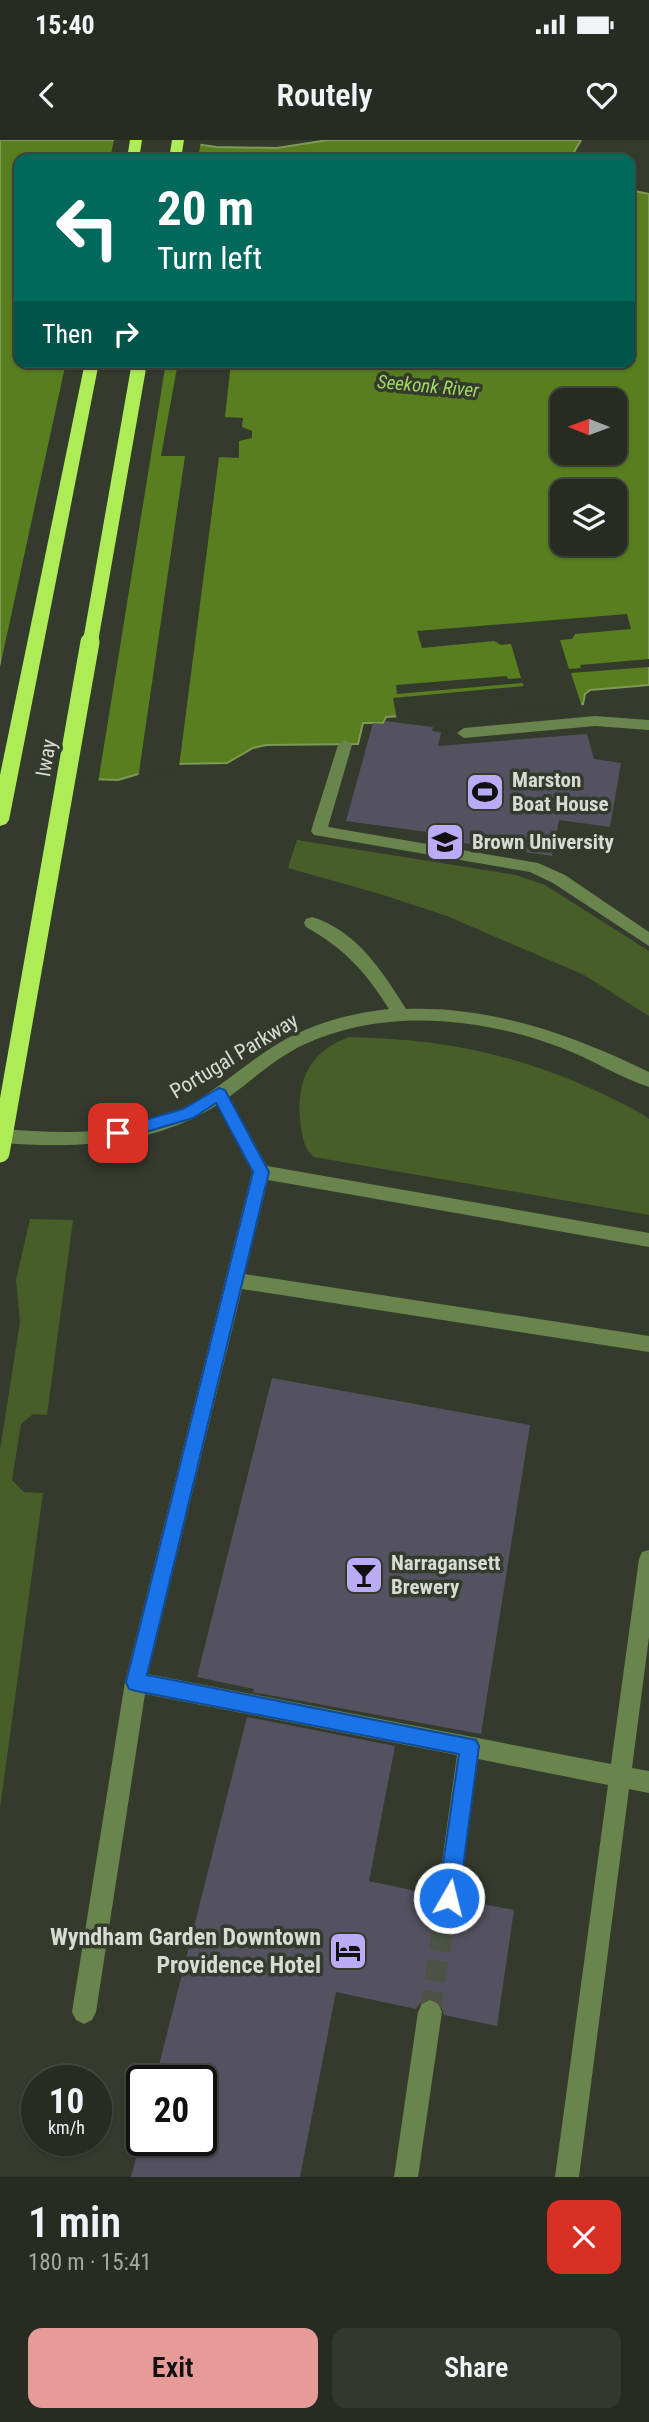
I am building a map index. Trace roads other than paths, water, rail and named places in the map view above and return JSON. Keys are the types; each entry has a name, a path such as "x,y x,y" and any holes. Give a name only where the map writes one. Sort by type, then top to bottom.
{"highway":[{"name":"Iway","path":"0,820 91,368"},
{"name":"Iway","path":"0,1153 138,368"}],"street":[{"path":"464,733 595,721 649,725"},
{"path":"345,745 319,831 533,867 559,879 649,940"},
{"path":"312,923 354,949 369,964 400,1013"},
{"name":"Portugal Parkway","path":"0,1136 86,1138 165,1122 200,1108 296,1041 340,1024 400,1013 462,1016 513,1027 566,1043 649,1080"},
{"path":"84,2012 136,1682 261,1172 219,1094"},
{"path":"261,1172 649,1240"},
{"path":"235,1280 649,1344"},
{"path":"567,2177 649,1559"},
{"path":"136,1682 649,1782"},
{"path":"449,1898 469,1746"},
{"path":"406,2177 430,2012"}],"water":[{"name":"Seekonk River","path":"0,140 168,140 216,147 277,148 328,140 581,140 573,154 14,154 14,368 635,368 635,191 649,194 649,685 590,690 585,694 583,704 386,717 383,723 363,723 358,744 266,745 253,748 227,763 172,764 118,780 0,776"}],"tunnel":[{"path":"430,2012 448,1897"}],"place":[{"name":"Marston Boat House","path":"485,792"},
{"name":"Brown University","path":"445,842"},
{"name":"Narragansett Brewery","path":"364,1575"},
{"name":"Wyndham Garden Downtown Providence Hotel","path":"348,1951"}]}
